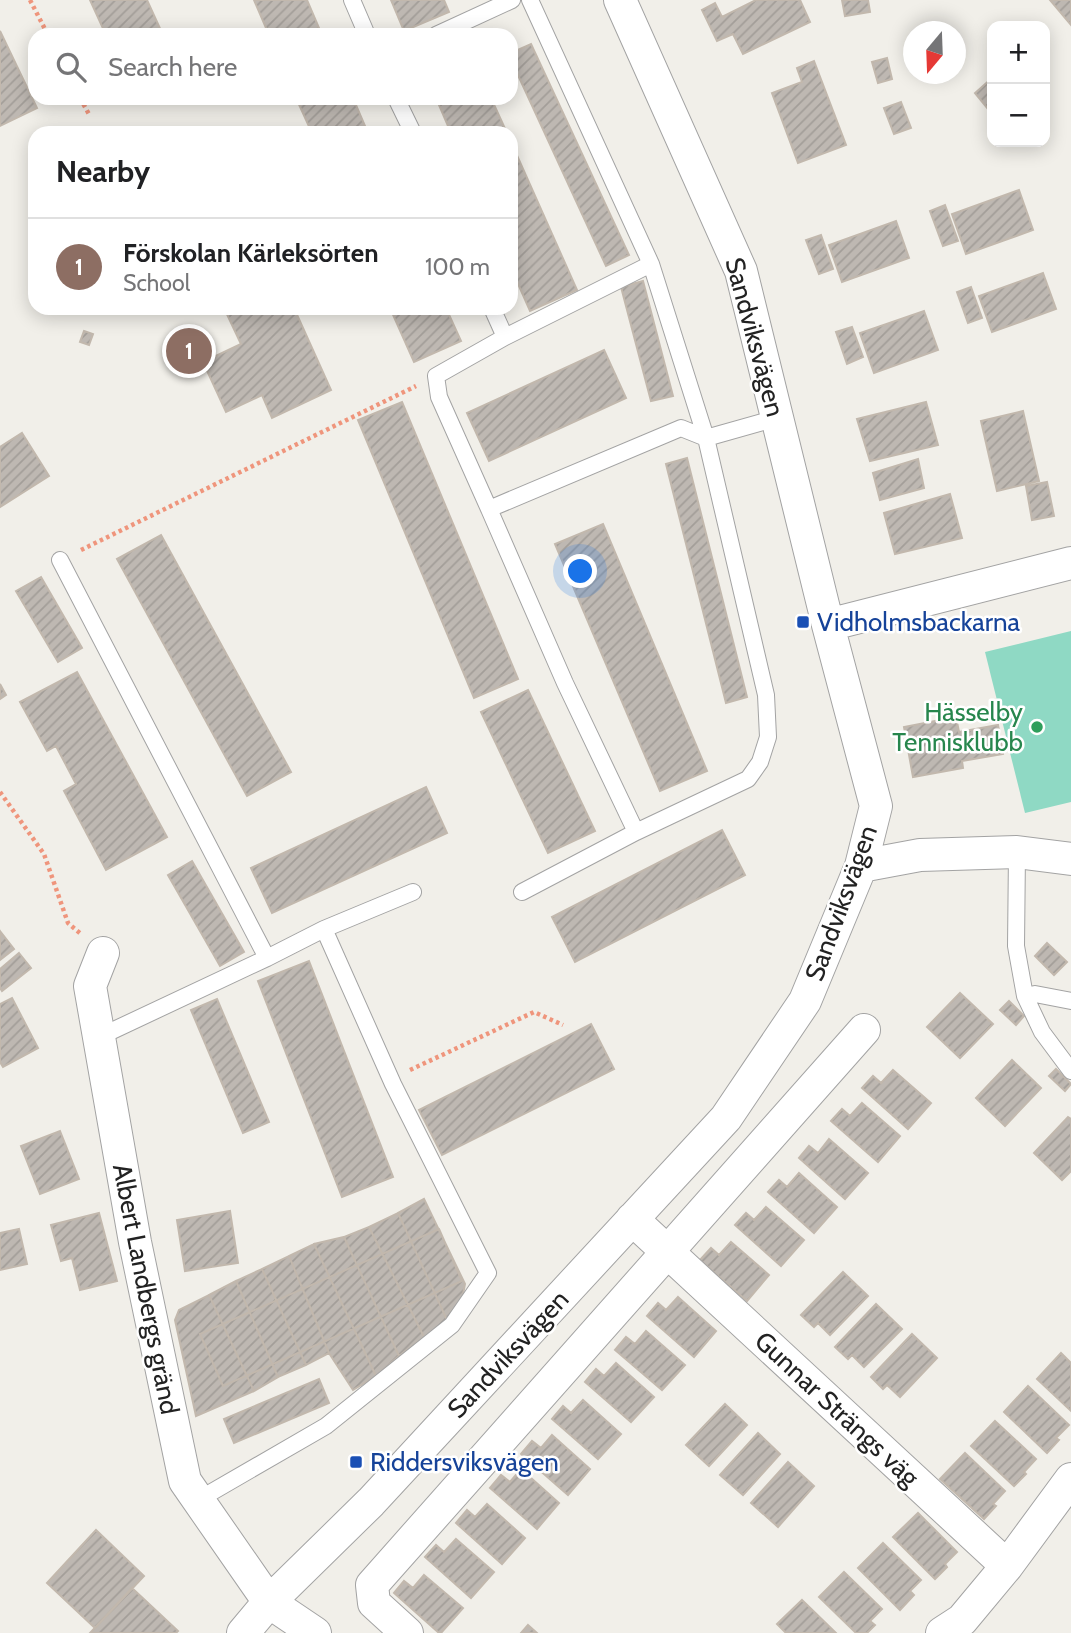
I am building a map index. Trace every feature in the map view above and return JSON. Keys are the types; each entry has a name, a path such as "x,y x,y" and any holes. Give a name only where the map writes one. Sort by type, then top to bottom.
{"street":[{"name":"Sandviksvägen","path":"243,1633 269,1602 371,1502 726,1118 804,1001 861,866 876,806 828,625 741,271 620,0"},
{"path":"828,625 1071,563"},
{"path":"861,866 920,855 1017,852 1071,859"},
{"name":"Albert Landbergs gränd","path":"103,953 90,986 135,1242 185,1482 269,1602"},
{"path":"407,1633 374,1603 372,1585 864,1030"},
{"name":"Gunnar Strängs väg","path":"632,1219 1007,1566"},
{"path":"942,1633 962,1620 1007,1566 1071,1479"},
{"path":"269,1602 316,1633"}],"lane":[{"path":"352,0 364,28"},
{"path":"451,28 512,0"},
{"path":"522,892 636,832 748,779 760,762 768,737 766,695 706,438 650,264 530,0"},
{"path":"399,105 410,126"},
{"path":"636,832 565,683 439,397 436,376 505,337 650,264"},
{"path":"495,315 505,337"},
{"path":"489,509 681,428 706,438 777,418"},
{"path":"60,560 267,958"},
{"path":"1017,852 1016,946 1025,996 1042,1032 1071,1071"},
{"path":"99,1037 324,929 414,892"},
{"path":"198,1500 337,1418 452,1325 488,1273 390,1079 324,929"},
{"path":"1025,996 1035,994 1071,1001"}],"path":[{"path":"30,0 44,28"},
{"path":"84,105 90,117"},
{"path":"60,560 436,376"},
{"path":"0,792 44,853 68,923 103,953"},
{"path":"390,1079 534,1012 564,1025"}],"green space":[{"name":"Hässelby Tennisklubb","path":"1071,631 1071,802 1025,813 985,652"}],"building":[{"path":"90,0 147,0 160,28 103,28"},
{"path":"254,0 307,0 319,28 266,28"},
{"path":"391,0 444,0 449,12 411,28 403,28"},
{"path":"756,0 800,0 810,22 743,54 733,34 717,41 702,10 715,3 722,17"},
{"path":"842,0 868,0 870,12 845,16"},
{"path":"1050,0 1071,0 1071,25"},
{"path":"0,31 28,89 28,105 36,105 37,108 0,126"},
{"path":"531,44 629,255 606,266 518,75 518,50"},
{"path":"887,58 892,79 878,83 872,62"},
{"path":"814,61 846,145 798,163 772,93 802,82 797,68"},
{"path":"987,82 987,108 975,93"},
{"path":"901,102 911,128 894,134 884,108"},
{"path":"299,105 356,105 365,126 309,126"},
{"path":"439,105 494,105 504,126 448,126"},
{"path":"518,158 577,290 530,311 518,284"},
{"path":"1019,190 1033,230 966,254 952,214"},
{"path":"945,205 958,241 943,246 930,211"},
{"path":"896,221 909,258 842,282 829,245"},
{"path":"821,235 833,269 819,274 806,240"},
{"path":"1043,273 1056,309 992,332 979,296"},
{"path":"643,281 673,396 651,401 621,287"},
{"path":"971,287 982,318 968,323 957,292"},
{"path":"924,311 938,350 874,373 860,333"},
{"path":"227,315 297,315 331,390 272,418 262,395 226,412 203,362 241,344"},
{"path":"393,315 449,315 461,341 414,362"},
{"path":"852,327 863,357 847,364 836,332"},
{"path":"84,331 93,334 89,345 80,342"},
{"path":"604,350 626,398 489,461 467,413"},
{"path":"402,402 518,679 474,698 358,420"},
{"path":"926,402 938,445 870,461 857,419"},
{"path":"1023,411 1039,481 997,491 981,421"},
{"path":"22,433 49,476 0,507 0,447"},
{"path":"687,458 747,697 726,703 666,464"},
{"path":"918,459 924,488 880,500 873,473"},
{"path":"1047,482 1054,516 1032,520 1026,486"},
{"path":"950,494 962,538 895,554 884,513"},
{"path":"603,524 707,771 660,791 555,544"},
{"path":"161,535 291,772 247,796 117,559"},
{"path":"41,577 82,648 58,662 16,591"},
{"path":"77,672 167,837 106,870 64,791 76,784 56,746 47,751 20,702"},
{"path":"0,684 6,695 0,699"},
{"path":"528,690 595,831 548,853 481,712"},
{"path":"956,717 959,732 998,725 1003,754 962,761 963,768 913,777 904,727"},
{"path":"426,787 447,833 272,913 251,868"},
{"path":"722,830 745,875 575,962 552,917"},
{"path":"192,861 244,952 220,966 168,875"},
{"path":"0,931 14,949 0,960"},
{"path":"1047,943 1067,962 1054,975 1035,956"},
{"path":"19,953 31,968 2,991 0,969"},
{"path":"309,961 393,1177 342,1197 258,981"},
{"path":"960,993 993,1024 960,1058 927,1027"},
{"path":"12,998 38,1048 3,1067 0,1062 0,1004"},
{"path":"217,999 269,1122 243,1133 191,1010"},
{"path":"1009,1001 1024,1016 1016,1025 1000,1010"},
{"path":"591,1024 614,1069 442,1155 419,1110"},
{"path":"1012,1060 1041,1088 1005,1126 976,1098"},
{"path":"1056,1069 1071,1084 1065,1091 1049,1076"},
{"path":"893,1070 931,1103 908,1129 862,1088 873,1076 881,1083"},
{"path":"862,1103 900,1136 878,1162 831,1121 842,1109 850,1116"},
{"path":"1068,1117 1071,1119 1071,1171 1062,1180 1034,1153"},
{"path":"60,1131 79,1179 40,1194 21,1146"},
{"path":"829,1139 868,1173 845,1199 799,1158 809,1146 818,1153"},
{"path":"799,1173 837,1207 814,1233 768,1192 779,1180 787,1187"},
{"path":"424,1199 465,1284 462,1300 447,1320 398,1213"},
{"path":"766,1207 804,1240 781,1266 735,1225 746,1213 754,1220"},
{"path":"230,1211 238,1263 185,1271 177,1220"},
{"path":"99,1213 117,1281 80,1290 72,1258 61,1261 51,1225"},
{"path":"398,1213 447,1320 424,1337 369,1227"},
{"path":"369,1227 424,1337 399,1356 344,1237"},
{"path":"19,1229 27,1264 0,1270 0,1233"},
{"path":"439,1229 462,1281 223,1386 200,1334"},
{"path":"344,1237 399,1356 376,1376 314,1244"},
{"path":"731,1242 769,1275 747,1301 700,1260 711,1248 719,1255"},
{"path":"314,1244 376,1376 353,1390 329,1353 289,1256"},
{"path":"289,1256 329,1353 306,1365 262,1269"},
{"path":"262,1269 306,1365 278,1377 236,1281"},
{"path":"843,1272 868,1296 830,1335 818,1323 814,1327 801,1315"},
{"path":"236,1281 278,1377 254,1391 209,1295"},
{"path":"209,1295 254,1391 196,1416 175,1320 179,1310"},
{"path":"678,1297 716,1331 694,1357 647,1316 658,1303 666,1310"},
{"path":"876,1304 902,1329 864,1367 852,1355 848,1359 835,1347"},
{"path":"646,1331 685,1365 662,1390 615,1350 626,1337 635,1344"},
{"path":"912,1334 937,1358 900,1397 887,1385 883,1389 871,1377"},
{"path":"1061,1353 1071,1363 1071,1411 1037,1379"},
{"path":"616,1363 654,1397 631,1422 585,1382 596,1369 604,1376"},
{"path":"319,1379 329,1403 234,1443 224,1419"},
{"path":"1028,1386 1069,1425 1056,1438 1059,1440 1047,1453 1004,1412"},
{"path":"583,1400 621,1434 598,1459 552,1419 563,1406 571,1413"},
{"path":"725,1404 747,1425 709,1466 686,1445"},
{"path":"995,1421 1036,1459 1014,1486 971,1446"},
{"path":"758,1433 780,1454 743,1495 720,1475"},
{"path":"552,1435 590,1469 568,1495 521,1454 532,1441 541,1448"},
{"path":"965,1453 1005,1491 984,1519 940,1479"},
{"path":"788,1462 814,1486 778,1527 751,1503"},
{"path":"521,1469 559,1503 537,1529 490,1488 501,1475 510,1482"},
{"path":"487,1504 525,1538 502,1564 456,1523 467,1510 475,1517"},
{"path":"918,1513 957,1552 935,1579 893,1537"},
{"path":"96,1530 144,1576 95,1628 47,1583"},
{"path":"456,1539 494,1572 471,1598 425,1557 436,1545 444,1552"},
{"path":"883,1543 921,1580 910,1591 914,1595 900,1610 858,1568"},
{"path":"844,1572 882,1609 870,1621 875,1625 867,1633 856,1633 819,1597"},
{"path":"424,1575 463,1608 441,1633 394,1593 404,1581 413,1588"},
{"path":"132,1588 178,1631 90,1633"},
{"path":"802,1600 836,1633 786,1633 777,1624"},
{"path":"528,1625 537,1633 521,1633"}],"place":[{"name":"Förskolan Kärleksörten","path":"189,351"},
{"name":"Vidholmsbackarna","path":"803,622"},
{"name":"Hässelby Tennisklubb","path":"1037,727"},
{"name":"Riddersviksvägen","path":"356,1462"}]}
